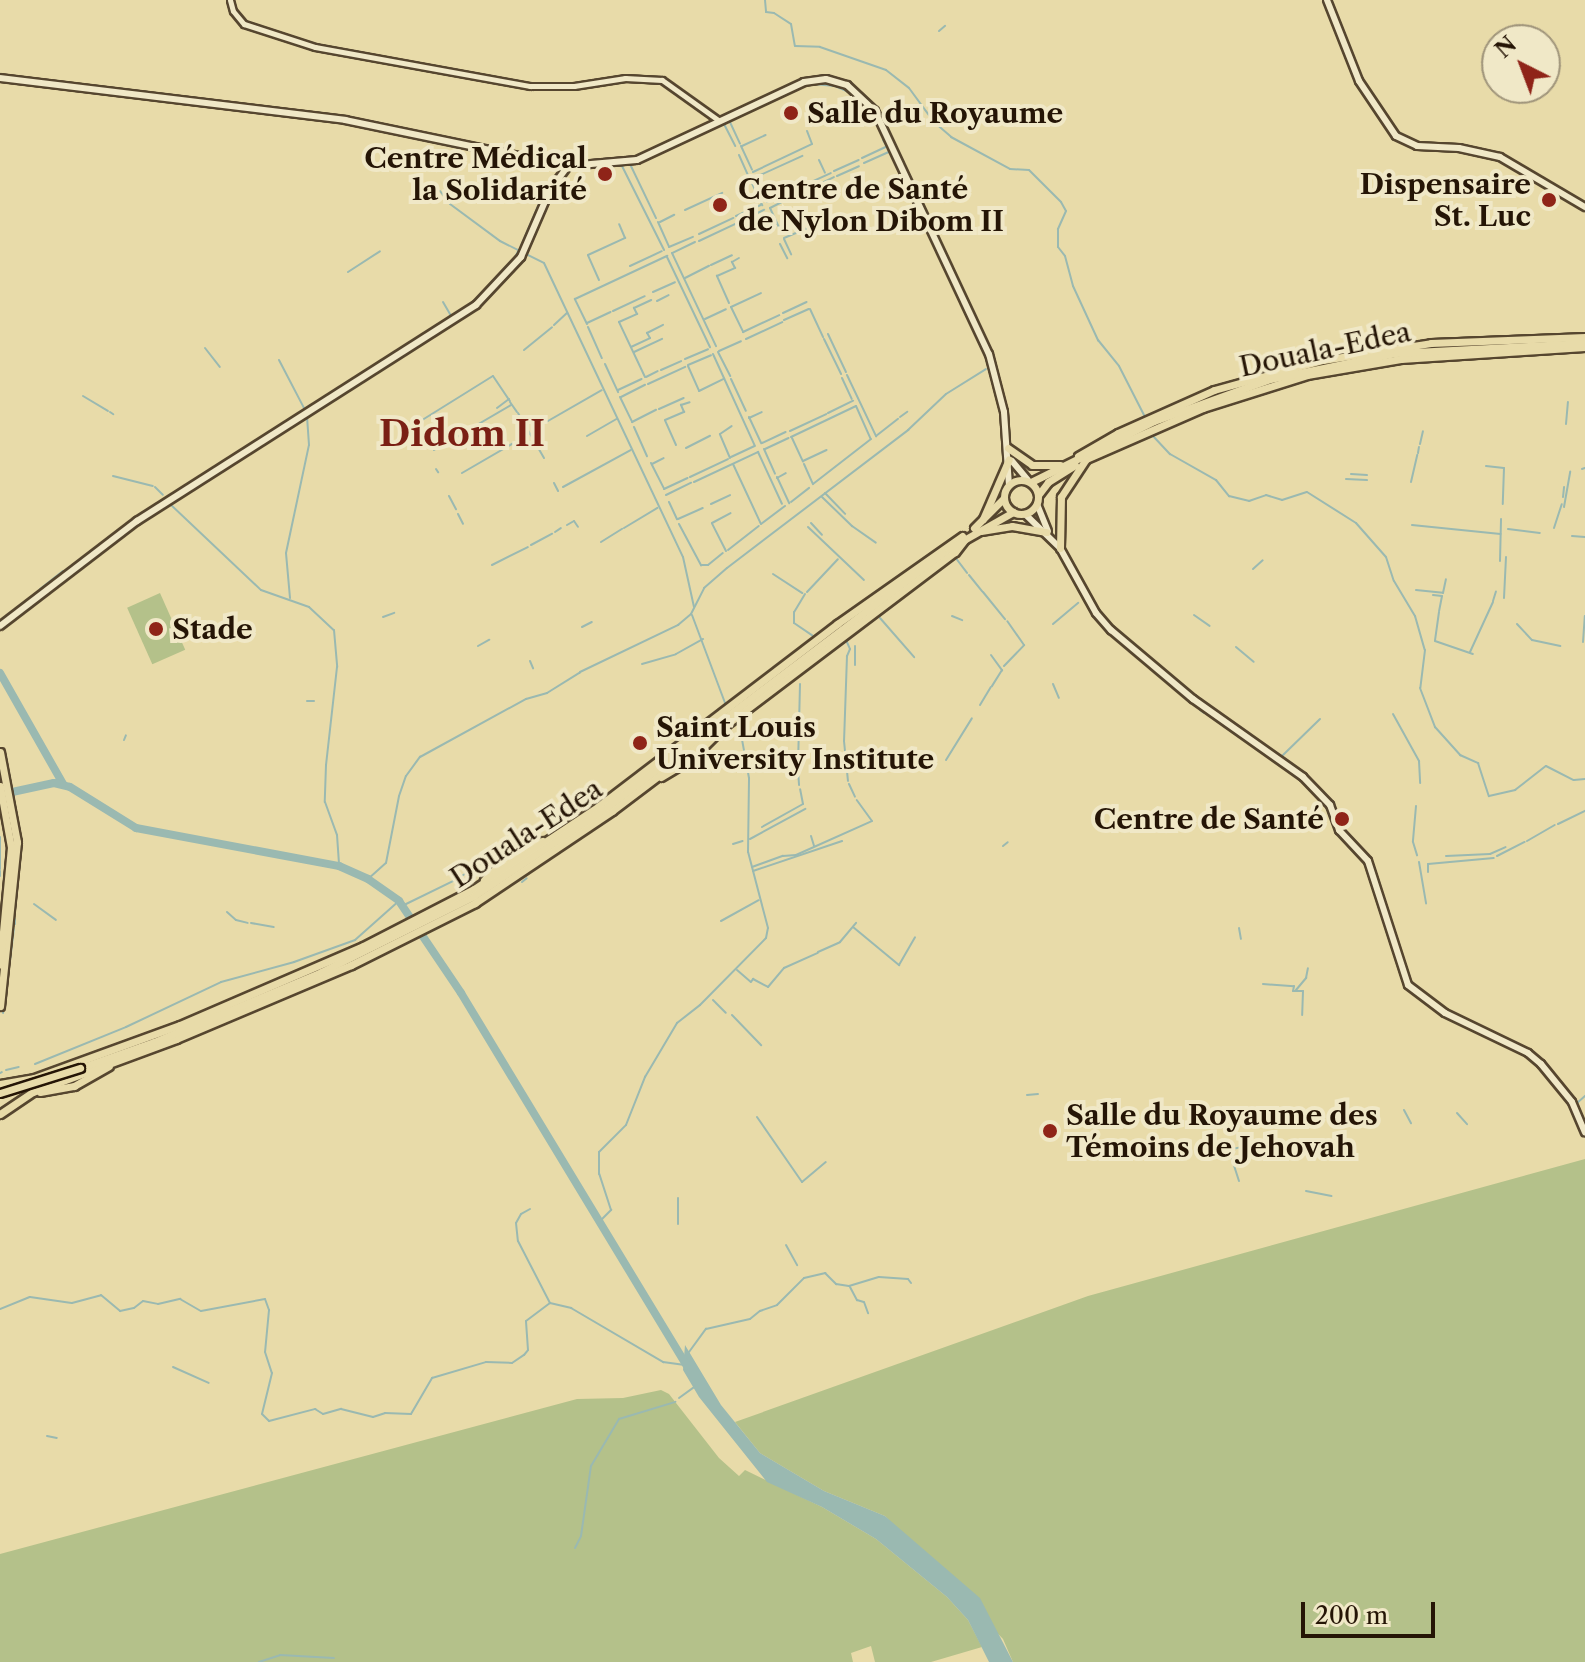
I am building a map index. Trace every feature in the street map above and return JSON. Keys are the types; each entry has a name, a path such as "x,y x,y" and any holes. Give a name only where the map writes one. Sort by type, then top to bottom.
{"main road":[{"path":"1327,0 1359,81 1396,136 1417,146 1459,148 1500,157 1585,207"},
{"path":"0,78 345,120 568,166 637,160 718,120 814,80 847,85 869,104 989,354 1001,392 1009,454 1009,485 1004,498 1013,512 1025,514 1060,548 1096,613 1111,630 1193,699 1303,777 1330,805 1339,830 1368,861 1408,985 1445,1013 1528,1053 1572,1102 1585,1132"},
{"path":"0,626 137,521 457,319 499,284 522,254 550,190 568,166"},
{"path":"1009,454 1032,465 1066,464 1153,416 1214,390 1323,360 1404,346 1468,341 1585,342"},
{"path":"1060,548 1061,497 1086,459 1203,408 1320,373 1414,357 1585,342"},
{"name":"Douala-Edea","path":"1029,481 1154,421 1217,396 1315,368 1415,351 1585,342"},
{"name":"Douala-Edea","path":"1039,494 1057,475 1097,450"},
{"path":"1009,454 1016,470 1039,494 1037,504 1048,534"},
{"path":"983,521 1009,454"},
{"path":"1009,485 1016,480 1029,481"},
{"name":"Douala-Edea","path":"0,1092 80,1068 194,1026 434,918 515,870 607,807 966,536 1004,498"},
{"path":"1025,514 1037,504"},
{"name":"Douala-Edea","path":"966,536 1013,512"},
{"path":"434,918 559,834 896,580 966,536 1006,526 1048,534"},
{"path":"434,918 550,854 955,552 966,536"},
{"path":"0,752 11,847 0,964"},
{"path":"0,786 8,806 17,850 0,1006"},
{"path":"0,1113 33,1092 239,1013 400,935"},
{"path":"0,1081 15,1082 180,1025 400,935"},
{"path":"0,1092 3,1101 0,1113"}],"street":[{"path":"230,0 233,11 244,24 340,53 530,86 574,86 625,78 662,80 718,120"}],"green space":[{"name":"Stade","path":"160,593 185,650 152,664 127,608"},
{"path":"1585,1159 1585,1662 1013,1662 1003,1639 885,1516 824,1491 760,1453 735,1422 1088,1296"},
{"path":"661,1390 669,1394 719,1458 739,1476 745,1470 822,1507 876,1539 947,1597 968,1620 982,1647 931,1662 875,1662 871,1646 851,1653 853,1662 0,1662 0,1554 577,1399 623,1398"}],"water":[{"path":"685,1345 721,1405 760,1453 824,1491 885,1516 980,1598 1013,1662 989,1662 968,1620 947,1597 876,1539 822,1507 767,1482 699,1397 683,1370"}],"waterway":[{"path":"765,0 766,12 774,13 791,24 795,46 820,47 886,70 909,88 934,122 951,137 1010,169 1029,170 1061,202 1066,211 1058,229 1058,247 1065,256 1073,286 1098,340 1119,366 1145,417"},
{"path":"939,31 945,26"},
{"path":"803,86 811,84"},
{"path":"813,84 835,86 853,94"},
{"path":"866,106 870,112"},
{"path":"871,114 874,119"},
{"path":"729,120 740,144"},
{"path":"723,122 735,146"},
{"path":"753,172 812,144 807,131"},
{"path":"742,146 766,135"},
{"path":"883,140 886,145"},
{"path":"741,146 752,170"},
{"path":"862,158 886,147"},
{"path":"864,163 889,152"},
{"path":"739,155 748,175"},
{"path":"756,177 802,156"},
{"path":"819,160 825,173"},
{"path":"834,171 859,160"},
{"path":"630,164 656,218"},
{"path":"607,166 621,166"},
{"path":"622,166 664,250"},
{"path":"837,176 859,166"},
{"path":"767,202 831,173"},
{"path":"797,195 834,177"},
{"path":"756,178 767,201"},
{"path":"750,179 762,205"},
{"path":"440,191 450,204 500,241 544,263 683,557 694,607"},
{"path":"685,210 722,193"},
{"path":"770,208 795,195"},
{"path":"521,246 539,204"},
{"path":"736,216 761,205"},
{"path":"770,208 781,232"},
{"path":"739,222 764,210"},
{"path":"660,222 674,215"},
{"path":"699,234 733,218"},
{"path":"658,222 669,247 693,237"},
{"path":"699,241 737,223"},
{"path":"599,280 588,255 625,238 619,224"},
{"path":"784,238 807,228"},
{"path":"784,239 791,254"},
{"path":"695,242 672,253 716,346"},
{"path":"780,244 787,258"},
{"path":"348,272 380,251"},
{"path":"512,263 518,251"},
{"path":"630,266 662,251"},
{"path":"711,265 732,255"},
{"path":"587,324 575,299 667,256"},
{"path":"667,257 710,347"},
{"path":"729,303 717,276 735,268 732,262 739,258"},
{"path":"685,278 709,266"},
{"path":"467,308 505,270"},
{"path":"653,292 675,282"},
{"path":"731,307 761,293"},
{"path":"657,301 669,295"},
{"path":"613,311 645,296"},
{"path":"645,377 619,322 637,314 634,308 651,300"},
{"path":"443,302 451,316"},
{"path":"783,313 807,302"},
{"path":"731,307 743,332 779,315"},
{"path":"705,319 726,309"},
{"path":"784,320 809,309"},
{"path":"810,309 823,337"},
{"path":"587,323 611,312"},
{"path":"554,325 567,313"},
{"path":"388,365 456,321"},
{"path":"746,339 782,322"},
{"path":"631,347 650,338 647,333 663,325"},
{"path":"524,350 552,327"},
{"path":"588,327 602,358"},
{"path":"828,334 846,372"},
{"path":"634,352 662,339"},
{"path":"824,339 841,374"},
{"path":"719,351 741,341"},
{"path":"205,348 220,367"},
{"path":"685,359 708,349"},
{"path":"718,352 730,376"},
{"path":"713,354 755,446"},
{"path":"688,365 711,355"},
{"path":"279,360 304,408"},
{"path":"661,370 681,361"},
{"path":"605,364 618,392"},
{"path":"378,371 386,366"},
{"path":"688,366 699,391 724,379"},
{"path":"648,384 685,367"},
{"path":"368,879 386,863 399,796 406,776 420,757 526,699 547,693 580,672 678,625 691,614 704,588 727,568 908,430 946,394 986,369"},
{"path":"646,377 658,371"},
{"path":"354,386 373,374"},
{"path":"847,375 876,436 898,419"},
{"path":"419,422 493,376 510,401"},
{"path":"842,378 852,399"},
{"path":"618,390 642,379"},
{"path":"731,379 746,411"},
{"path":"621,397 645,385"},
{"path":"332,393 338,389"},
{"path":"534,429 602,390"},
{"path":"83,396 108,411"},
{"path":"620,397 632,422 656,410"},
{"path":"659,409 684,398"},
{"path":"497,408 509,399"},
{"path":"309,406 320,401"},
{"path":"828,413 853,401"},
{"path":"510,402 517,412"},
{"path":"676,445 665,420 684,412 681,405 690,402"},
{"path":"1566,424 1568,402"},
{"path":"434,450 511,405"},
{"path":"791,437 856,406 871,439 813,484"},
{"path":"290,419 302,411"},
{"path":"749,418 762,412"},
{"path":"900,417 907,412"},
{"path":"518,413 544,458"},
{"path":"790,431 826,414"},
{"path":"290,598 286,553 309,445 307,417"},
{"path":"749,417 761,443"},
{"path":"587,436 616,419"},
{"path":"282,425 287,422"},
{"path":"730,458 720,434 732,426"},
{"path":"248,447 278,427"},
{"path":"634,427 647,456"},
{"path":"1420,444 1423,431"},
{"path":"762,443 786,432"},
{"path":"520,439 529,434"},
{"path":"686,448 710,436"},
{"path":"1153,436 1170,454 1216,480 1229,496 1249,501 1266,495 1282,500 1307,492 1356,523 1386,557 1394,581 1415,616 1425,650 1420,688 1435,727 1460,755 1478,763 1489,796 1515,790 1546,766 1574,780 1585,779"},
{"path":"765,449 789,438"},
{"path":"792,438 803,462"},
{"path":"462,473 517,441"},
{"path":"731,457 755,446"},
{"path":"1418,453 1419,447"},
{"path":"218,465 245,448"},
{"path":"764,449 775,474"},
{"path":"563,487 631,450"},
{"path":"803,461 827,450"},
{"path":"694,482 758,452 782,504"},
{"path":"1411,482 1417,455"},
{"path":"652,464 664,458"},
{"path":"690,477 728,459"},
{"path":"651,463 664,489"},
{"path":"733,464 761,524"},
{"path":"804,464 813,484"},
{"path":"1486,466 1504,468 1503,504"},
{"path":"1564,507 1570,472"},
{"path":"777,478 786,473"},
{"path":"1351,474 1367,475"},
{"path":"113,476 153,486"},
{"path":"777,477 789,503"},
{"path":"664,489 688,478"},
{"path":"1346,479 1367,480"},
{"path":"554,483 558,491"},
{"path":"666,495 691,483"},
{"path":"155,487 163,495"},
{"path":"1563,497 1564,487"},
{"path":"791,502 809,488"},
{"path":"825,493 845,514"},
{"path":"711,504 730,495"},
{"path":"449,496 456,509"},
{"path":"822,497 852,526 876,543"},
{"path":"669,502 677,519"},
{"path":"170,504 261,590 309,607 334,630 337,667 325,802 337,835 339,866"},
{"path":"1554,528 1562,504"},
{"path":"761,524 785,506"},
{"path":"624,528 657,508"},
{"path":"678,519 703,508"},
{"path":"726,551 712,523 731,513"},
{"path":"458,514 463,524"},
{"path":"1500,561 1501,519"},
{"path":"567,525 574,521 578,527"},
{"path":"811,523 822,535"},
{"path":"679,524 701,565 708,565 723,553"},
{"path":"1412,525 1501,534"},
{"path":"728,550 759,526"},
{"path":"808,527 864,580"},
{"path":"555,532 561,528"},
{"path":"601,542 622,529"},
{"path":"1508,529 1540,533"},
{"path":"531,545 552,534"},
{"path":"1572,536 1585,537"},
{"path":"492,565 528,547"},
{"path":"955,557 967,573"},
{"path":"1504,598 1506,557"},
{"path":"807,592 838,559"},
{"path":"1253,569 1263,560"},
{"path":"40,589 63,571"},
{"path":"773,574 802,593"},
{"path":"969,575 982,591"},
{"path":"1416,590 1443,593 1446,579"},
{"path":"1493,601 1496,591"},
{"path":"983,592 1005,619"},
{"path":"805,594 794,612 794,623 812,635"},
{"path":"1433,595 1442,596 1439,611"},
{"path":"11,612 32,596"},
{"path":"1470,652 1493,602"},
{"path":"1053,624 1078,603"},
{"path":"1439,612 1435,641 1473,654"},
{"path":"383,617 394,613"},
{"path":"0,621 9,614"},
{"path":"692,615 725,703"},
{"path":"1194,615 1210,626"},
{"path":"952,616 962,620"},
{"path":"1583,642 1585,616"},
{"path":"880,618 914,657"},
{"path":"1004,666 1024,645 1007,621"},
{"path":"582,627 592,622"},
{"path":"1517,624 1532,640 1560,646"},
{"path":"642,664 676,654 703,639"},
{"path":"478,646 489,640"},
{"path":"846,640 850,649 847,656 844,741 848,781"},
{"path":"855,646 855,665"},
{"path":"1236,647 1254,662"},
{"path":"991,655 1002,670 992,686"},
{"path":"530,661 533,668"},
{"path":"0,673 63,784"},
{"path":"798,766 800,684"},
{"path":"1053,684 1059,698"},
{"path":"980,705 991,687"},
{"path":"307,701 314,701"},
{"path":"1200,710 1204,713"},
{"path":"1393,714 1419,761 1420,783"},
{"path":"946,760 972,718"},
{"path":"1282,756 1320,719"},
{"path":"600,1221 611,1210 599,1174 599,1152 626,1125 645,1077 677,1023 700,1005 766,938 768,928 748,852 749,778 739,723"},
{"path":"124,740 126,735"},
{"path":"798,770 799,785"},
{"path":"3,794 54,783 70,787 136,828 339,866 368,879 399,901 461,993 687,1366"},
{"path":"849,784 855,797"},
{"path":"762,827 803,804 800,789"},
{"path":"404,905 457,879 586,796"},
{"path":"752,867 783,856 796,855 872,821 857,800"},
{"path":"1416,806 1413,842 1417,855"},
{"path":"750,839 805,809"},
{"path":"1558,824 1585,811"},
{"path":"1527,841 1555,825"},
{"path":"811,836 814,846"},
{"path":"0,837 0,869"},
{"path":"733,844 743,841"},
{"path":"753,871 842,841"},
{"path":"1003,846 1008,842"},
{"path":"1497,856 1525,842"},
{"path":"1446,856 1490,854 1506,847"},
{"path":"1428,872 1428,864 1494,858"},
{"path":"1419,862 1426,903"},
{"path":"0,871 0,876"},
{"path":"522,882 527,878"},
{"path":"721,921 759,900"},
{"path":"35,1064 126,1027 221,982 294,962 355,940 399,901"},
{"path":"34,904 56,920"},
{"path":"227,912 236,920 248,923"},
{"path":"15,919 15,924"},
{"path":"251,923 274,927"},
{"path":"818,952 840,942 856,923"},
{"path":"853,927 899,965 915,937"},
{"path":"1239,928 1241,939"},
{"path":"10,961 14,929"},
{"path":"737,970 751,982 753,979 768,987 784,968 818,953"},
{"path":"1296,990 1306,978 1308,968"},
{"path":"1263,984 1294,986 1293,991 1303,991 1302,1015"},
{"path":"3,1013 6,991"},
{"path":"713,1000 726,1013"},
{"path":"732,1015 761,1045"},
{"path":"6,1070 19,1067"},
{"path":"1027,1095 1038,1094"},
{"path":"1577,1103 1585,1096"},
{"path":"1577,1107 1583,1119"},
{"path":"1404,1110 1411,1123"},
{"path":"1457,1113 1467,1124"},
{"path":"757,1117 802,1182 826,1162"},
{"path":"1239,1181 1229,1150 1245,1146"},
{"path":"1306,1191 1332,1196"},
{"path":"678,1198 678,1224"},
{"path":"530,1209 521,1214 516,1223 518,1241 550,1303"},
{"path":"786,1245 797,1265"},
{"path":"689,1352 706,1329 750,1319 760,1311 777,1305 804,1278 825,1273 836,1284 849,1286 879,1277 908,1279 911,1283"},
{"path":"850,1287 857,1300 864,1302 868,1313"},
{"path":"0,1309 30,1297 72,1303 101,1295 120,1311 134,1308 143,1301 158,1304 180,1299 201,1311 265,1299 269,1310 265,1352 272,1373 262,1414 269,1421 315,1409 323,1414 341,1409 373,1417 385,1413 411,1414 432,1378 486,1362 512,1363 524,1355 528,1350 526,1321 550,1303 571,1308 663,1362 685,1365"},
{"path":"173,1367 209,1383"},
{"path":"679,1398 694,1387"},
{"path":"575,1548 581,1536 591,1466 619,1419 675,1402"},
{"path":"47,1436 57,1438"},
{"path":"259,1662 280,1655 334,1658"}],"place":[{"name":"Salle du Royaume","path":"791,113"},
{"name":"Centre Médical la Solidarité","path":"605,174"},
{"name":"Dispensaire St. Luc","path":"1549,200"},
{"name":"Centre de Santé de Nylon Dibom II","path":"720,205"},
{"name":"Stade","path":"156,629"},
{"name":"Saint Louis University Institute","path":"640,743"},
{"name":"Centre de Santé","path":"1342,819"},
{"name":"Salle du Royaume des Témoins de Jehovah","path":"1050,1131"}],"district":[{"name":"Didom II","path":"462,434"}]}
